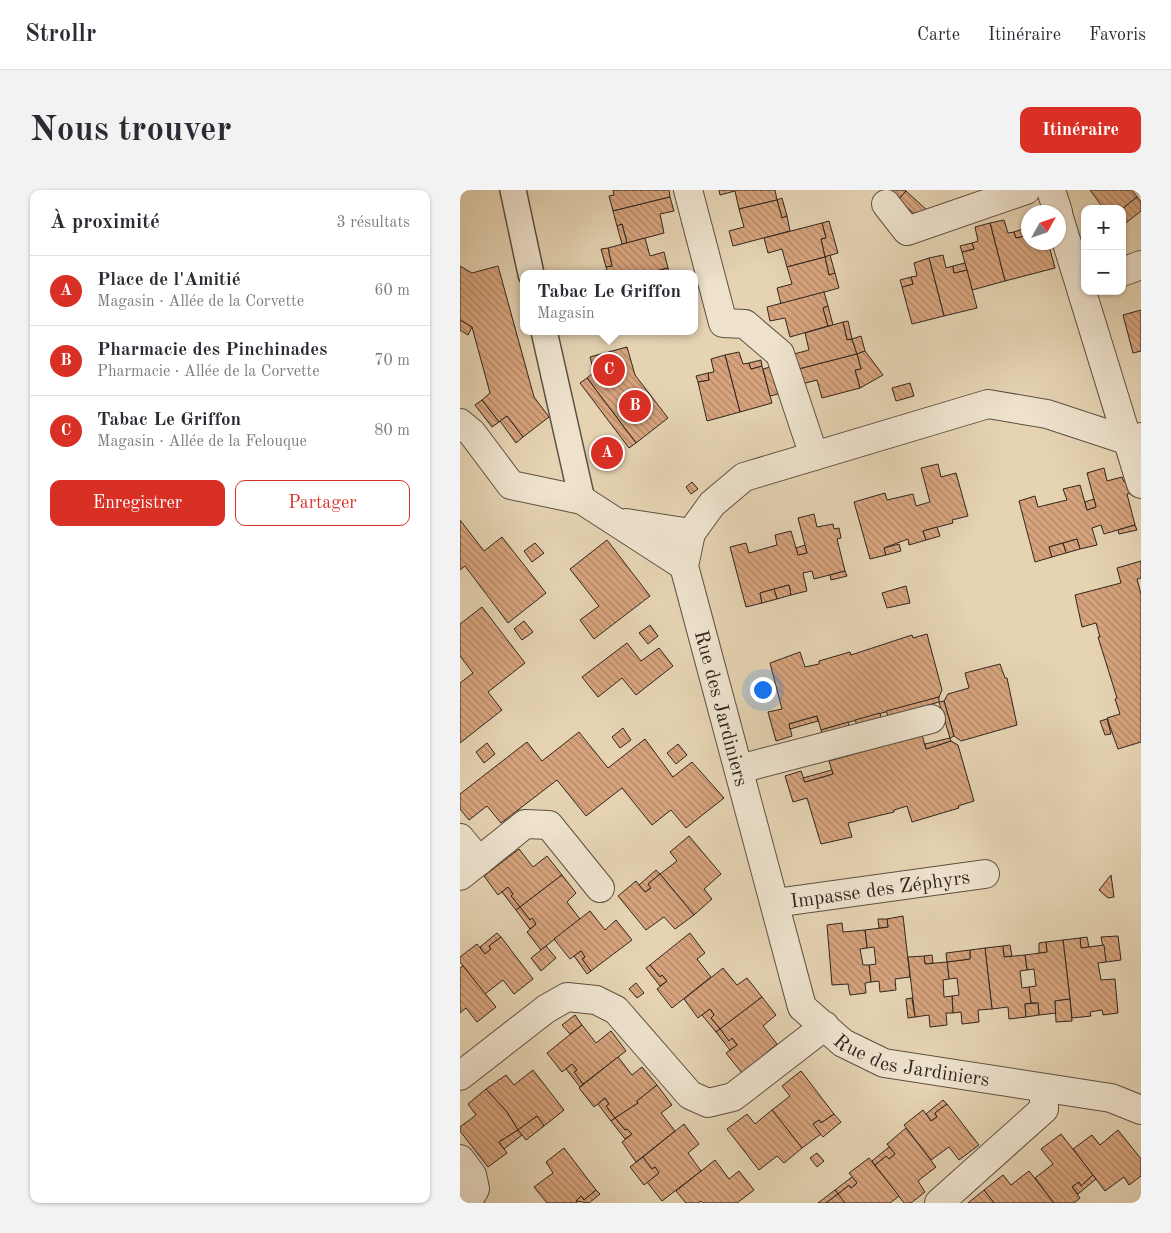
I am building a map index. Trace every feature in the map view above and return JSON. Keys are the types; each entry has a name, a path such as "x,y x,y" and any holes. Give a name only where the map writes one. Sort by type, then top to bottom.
{"street":[{"path":"513,190 530,270"},
{"path":"688,190 723,323 745,324 780,354 814,456"},
{"path":"886,204 907,232 1026,190"},
{"path":"1051,190 1056,205"},
{"path":"1066,236 1081,280"},
{"path":"1126,271 1141,266"},
{"path":"1086,295 1135,439 1141,484"},
{"path":"545,335 582,500"},
{"name":"Rue des Jardiniers","path":"1135,439 1047,414 988,404 744,477 712,504 691,533 684,566 802,1007 843,1043 884,1063 1111,1098 1141,1110"},
{"path":"460,423 472,433 511,485 582,500 684,566"},
{"path":"617,521 691,533"},
{"path":"739,769 931,719"},
{"path":"460,838 470,868 525,824 549,826 600,888"},
{"name":"Impasse des Zéphyrs","path":"774,903 985,874"},
{"path":"460,1076 546,1009 567,997 596,1000 616,1010 690,1095 708,1104 733,1097 825,1026"},
{"path":"939,1203 1044,1110 1044,1088"},
{"path":"460,1159 472,1175 475,1189 467,1203"}],"building":[{"path":"613,190 669,190 670,197 613,211 609,196 614,195"},
{"path":"719,190 775,190 777,200 739,209 735,191 720,195"},
{"path":"891,190 906,191 898,200 890,192"},
{"path":"1090,190 1132,190 1137,197 1126,206 1101,205"},
{"path":"906,191 929,212 916,215 898,200"},
{"path":"670,197 674,211 660,214 664,233 627,243 622,224 617,226 613,211"},
{"path":"1137,197 1141,202 1141,211 1126,223 1126,206"},
{"path":"782,198 787,216 782,218 777,200"},
{"path":"777,200 782,218 787,216 790,231 733,246 729,231 744,227 739,209"},
{"path":"1004,220 1008,233 1014,232 1016,238 1021,237 1021,250 1050,250 1055,268 1005,281 990,223"},
{"path":"829,221 838,253 825,257 821,239 826,238 822,223"},
{"path":"822,223 826,238 821,239 825,257 787,267 782,249 768,253 764,238"},
{"path":"990,223 1005,281 972,290 962,252 974,249 972,243 978,241 975,227"},
{"path":"622,224 627,243 622,244 617,226"},
{"path":"1021,230 1021,237 1016,238 1014,232"},
{"path":"645,238 650,256 664,252 668,268 660,270 607,270 606,267 612,266 608,248"},
{"path":"972,243 974,249 962,252 960,246"},
{"path":"608,248 612,266 606,267 601,249"},
{"path":"830,255 835,273 829,275 825,257"},
{"path":"943,255 946,268 953,266 954,273 967,270 977,308 944,316 929,258"},
{"path":"825,257 829,275 835,273 839,288 781,304 777,288 792,284 787,267"},
{"path":"929,258 944,316 912,324 902,287 913,284 911,277 917,276 914,263"},
{"path":"965,263 967,270 954,273 953,266"},
{"path":"460,266 472,273 498,266 534,397 549,417 523,437 507,416 499,422 482,400 490,393 472,327 460,320"},
{"path":"911,277 913,284 902,287 900,280"},
{"path":"824,292 828,306 823,308 828,326 790,337 785,318 770,321 767,307"},
{"path":"828,306 833,325 828,326 823,308"},
{"path":"1141,310 1141,351 1133,353 1123,315"},
{"path":"460,320 472,327 468,335 460,330"},
{"path":"848,321 852,339 847,340 843,322"},
{"path":"843,322 847,340 852,339 857,354 799,369 794,354 809,350 805,333"},
{"path":"861,336 865,351 857,354 852,339"},
{"path":"627,347 635,375 668,418 636,443 587,378 594,372 590,357"},
{"path":"865,351 883,375 860,388 855,370 861,369 857,354"},
{"path":"739,352 743,364 749,363 751,369 762,366 772,403 740,412 725,355"},
{"path":"857,354 861,369 855,370 860,388 822,398 817,380 802,384 799,369"},
{"path":"725,355 740,412 707,421 698,382 709,380 708,373 714,372 711,359"},
{"path":"761,360 762,366 751,369 749,363"},
{"path":"770,367 778,394 770,396 763,369"},
{"path":"708,373 709,380 698,382 696,376"},
{"path":"587,378 636,443 629,448 580,383"},
{"path":"910,383 914,396 896,401 892,388"},
{"path":"482,400 499,422 492,427 475,405"},
{"path":"507,416 523,437 516,443 500,421"},
{"path":"938,464 941,477 956,473 968,516 952,520 953,523 923,531 926,540 909,545 908,539 884,548 886,555 870,559 854,502 885,493 887,500 913,494 916,506 930,502 921,468"},
{"path":"1104,468 1107,481 1122,477 1124,482 1128,481 1131,493 1127,494 1135,525 1104,534 1101,525 1092,528 1097,545 1080,549 1077,539 1049,547 1052,557 1035,562 1019,501 1035,496 1038,507 1067,500 1063,489 1080,485 1087,510 1096,507 1087,473"},
{"path":"692,482 698,489 691,494 686,487"},
{"path":"1094,499 1096,507 1087,510 1085,502"},
{"path":"814,514 817,527 833,524 834,529 839,528 841,538 837,539 845,571 814,579 812,571 803,573 807,591 791,595 789,585 760,593 762,603 746,607 730,547 746,543 749,553 777,545 775,535 791,531 798,555 807,553 798,518"},
{"path":"460,520 484,551 502,537 546,593 508,623 465,566 460,570"},
{"path":"1135,525 1137,530 1119,534 1118,530"},
{"path":"937,527 940,536 926,540 923,531"},
{"path":"1077,539 1080,549 1066,553 1063,543"},
{"path":"607,540 650,596 594,639 580,620 599,606 570,569"},
{"path":"535,543 544,553 532,562 524,551"},
{"path":"1063,543 1066,553 1052,557 1049,547"},
{"path":"899,544 901,551 886,555 884,548"},
{"path":"805,545 807,553 798,555 796,548"},
{"path":"1141,561 1141,578 1137,579 1141,594 1141,742 1118,749 1107,718 1120,714 1115,699 1117,698 1098,637 1100,637 1096,623 1082,627 1075,595 1121,583 1117,568"},
{"path":"845,571 847,576 831,580 830,575"},
{"path":"789,585 791,595 777,599 774,589"},
{"path":"906,586 910,603 887,608 882,593"},
{"path":"774,589 777,599 762,603 760,593"},
{"path":"482,607 525,663 488,692 502,710 460,743 460,683 473,673 460,656 460,624"},
{"path":"524,621 533,632 522,640 514,629"},
{"path":"650,625 658,636 648,644 639,633"},
{"path":"927,634 942,690 939,697 821,730 817,716 789,724 792,736 776,741 768,712 782,709 770,663 800,652 805,667 819,664 819,661 850,652 851,655 912,635 913,638"},
{"path":"627,643 641,661 659,648 673,666 636,695 622,678 598,697 582,677"},
{"path":"1000,664 1005,678 1007,678 1017,725 961,741 954,736 944,701 948,694 969,688 965,673"},
{"path":"939,697 939,702 888,716 886,711"},
{"path":"944,701 954,736 950,738 939,702"},
{"path":"880,713 881,717 857,725 855,720"},
{"path":"817,716 818,721 790,729 789,724"},
{"path":"1107,719 1111,734 1105,735 1100,721"},
{"path":"848,722 849,726 822,734 821,730"},
{"path":"623,728 631,740 620,748 612,737"},
{"path":"579,732 608,768 645,739 673,777 692,762 724,798 686,828 671,810 652,825 622,788 586,816 557,780 501,823 487,806 469,820 460,809 460,794 527,742 542,761"},
{"path":"922,735 926,749 951,741 958,745 974,801 958,806 959,808 912,822 907,806 894,810 894,812 848,823 852,837 821,844 807,798 793,802 785,776 801,771 805,782 833,774 829,761"},
{"path":"950,738 951,741 926,749 925,744"},
{"path":"487,743 495,754 484,763 476,752"},
{"path":"678,744 687,755 676,764 667,753"},
{"path":"832,770 833,774 805,782 803,778"},
{"path":"689,836 721,874 704,889 712,899 694,915 660,874 677,861 670,852"},
{"path":"519,849 533,867 547,856 562,875 520,907 511,896 513,894 508,887 498,895 484,876"},
{"path":"656,870 660,874 648,884 651,888 645,892 639,885"},
{"path":"660,874 694,915 675,929 664,917 646,930 618,896 636,881 645,892 651,888 648,884"},
{"path":"562,875 576,893 567,902 580,919 541,950 527,932 536,924 532,918 530,920 520,907"},
{"path":"1111,875 1114,897 1108,898 1099,890"},
{"path":"508,887 513,894 511,896 520,907 516,910 502,892"},
{"path":"520,907 530,920 532,918 536,924 530,929 516,910"},
{"path":"590,911 605,930 616,920 632,940 591,971 582,959 585,957 581,951 570,959 554,939"},
{"path":"903,916 910,977 895,979 896,990 880,992 879,981 871,982 869,965 876,964 874,947 867,948 865,930 888,927 887,919"},
{"path":"878,919 887,919 888,927 879,928"},
{"path":"842,923 843,932 865,930 867,948 860,949 863,965 869,965 871,982 865,983 866,993 850,995 848,984 832,985 827,925"},
{"path":"497,933 501,937 489,946 491,949 485,954 480,947"},
{"path":"690,933 705,953 697,959 711,977 672,1008 657,989 667,981 662,975 660,977 650,965"},
{"path":"1118,936 1121,960 1106,962 1101,937"},
{"path":"501,937 533,979 514,994 503,980 485,994 460,962 460,957 477,944 485,954 491,949 489,946"},
{"path":"1087,937 1089,947 1081,948 1080,938"},
{"path":"1080,938 1081,948 1104,945 1106,962 1098,963 1101,980 1115,979 1118,1013 1103,1015 1102,1010 1090,1012 1091,1016 1072,1018 1063,940"},
{"path":"1063,940 1070,999 1055,1001 1056,1013 1039,1015 1038,1003 1031,1003 1029,987 1036,986 1034,969 1027,970 1025,955 1047,952 1046,942"},
{"path":"1046,942 1047,952 1039,953 1039,943"},
{"path":"1010,945 1012,956 1004,957 1003,946"},
{"path":"546,946 556,958 541,971 531,958"},
{"path":"1003,946 1004,957 1025,955 1027,970 1020,971 1022,988 1029,987 1031,1003 1025,1004 1026,1017 1009,1019 1008,1007 992,1009 985,948"},
{"path":"985,948 992,1009 978,1010 979,1022 962,1024 961,1012 953,1013 952,996 959,995 957,978 949,979 947,962 970,959 970,950"},
{"path":"970,950 970,959 947,962 946,953"},
{"path":"581,951 585,957 582,959 591,971 587,974 574,956"},
{"path":"932,955 933,963 925,964 924,956"},
{"path":"924,956 925,964 947,962 949,979 943,980 944,997 952,996 953,1013 946,1013 947,1025 930,1027 929,1015 915,1017 908,957"},
{"path":"650,965 660,977 662,975 667,981 660,986 646,968"},
{"path":"463,966 496,1007 477,1022 466,1008 460,1013 460,968"},
{"path":"723,968 737,985 747,978 762,997 720,1029 711,1018 714,1015 710,1009 698,1018 684,999"},
{"path":"636,983 644,993 637,998 629,989"},
{"path":"762,997 776,1015 763,1026 777,1044 742,1073 726,1053 737,1045 732,1038 729,1041 720,1029"},
{"path":"912,998 915,1017 908,1018 906,999"},
{"path":"1070,999 1072,1021 1056,1022 1055,1001"},
{"path":"1038,1003 1039,1015 1026,1017 1025,1004"},
{"path":"710,1009 714,1015 711,1018 720,1029 716,1032 702,1015"},
{"path":"575,1015 582,1025 570,1034 562,1025"},
{"path":"582,1025 596,1043 611,1031 626,1051 583,1084 574,1072 577,1070 572,1064 562,1072 547,1053"},
{"path":"720,1029 729,1041 732,1038 737,1045 730,1050 716,1032"},
{"path":"618,1057 632,1075 642,1067 657,1085 637,1101 638,1103 615,1118 606,1106 609,1104 605,1098 594,1107 579,1088"},
{"path":"572,1064 577,1070 574,1072 583,1084 580,1087 566,1069"},
{"path":"533,1070 564,1110 544,1126 537,1116 518,1130 507,1112 486,1089 506,1075 514,1085"},
{"path":"801,1071 834,1114 821,1123 819,1120 813,1124 821,1134 802,1148 772,1110 790,1096 782,1086"},
{"path":"657,1085 672,1105 661,1113 675,1131 636,1162 622,1142 632,1134 627,1129 625,1130 615,1118 638,1103 637,1101"},
{"path":"486,1089 507,1112 518,1130 499,1142 507,1153 488,1167 460,1131 460,1127 476,1115 468,1104"},
{"path":"605,1098 609,1104 606,1106 615,1118 611,1121 598,1104"},
{"path":"943,1100 947,1104 935,1113 937,1117 931,1121 926,1114"},
{"path":"947,1104 979,1145 959,1160 949,1147 931,1160 904,1125 923,1110 931,1121 937,1117 935,1113"},
{"path":"772,1110 802,1148 784,1163 777,1156 759,1170 727,1129 747,1114 755,1124"},
{"path":"834,1114 841,1122 823,1137 813,1124 819,1120 821,1123"},
{"path":"537,1116 544,1126 526,1140 518,1130"},
{"path":"615,1118 625,1130 627,1129 632,1134 625,1139 611,1121"},
{"path":"684,1124 699,1144 688,1153 701,1171 662,1201 647,1182 659,1173 655,1167 652,1169 643,1157"},
{"path":"906,1128 936,1167 918,1181 925,1192 911,1203 904,1203 875,1165 886,1156 889,1159 895,1154 887,1144"},
{"path":"518,1130 522,1135 504,1149 499,1142"},
{"path":"1118,1130 1141,1159 1141,1176 1129,1185 1124,1177 1105,1191 1073,1149 1092,1135 1100,1145"},
{"path":"1061,1134 1093,1175 1081,1186 1079,1182 1072,1187 1080,1198 1074,1203 1054,1203 1035,1178 1053,1164 1041,1149"},
{"path":"889,1147 895,1154 889,1159 886,1156 875,1165 872,1161"},
{"path":"564,1148 596,1190 584,1200 581,1196 576,1201 577,1203 547,1203 534,1187 553,1173 546,1162"},
{"path":"817,1153 824,1161 817,1167 810,1158"},
{"path":"643,1157 652,1169 655,1167 659,1173 644,1185 630,1167"},
{"path":"869,1158 899,1196 890,1203 845,1203 838,1194 849,1185 851,1188 857,1183 849,1173"},
{"path":"715,1160 729,1179 739,1171 754,1190 737,1203 703,1203 701,1201 698,1203 686,1203 676,1191"},
{"path":"1029,1171 1054,1203 994,1203 984,1190 1003,1175 1011,1185"},
{"path":"1093,1175 1096,1179 1078,1194 1072,1187 1079,1182 1081,1186"},
{"path":"852,1177 857,1183 851,1188 849,1185 838,1194 835,1190"},
{"path":"596,1190 600,1194 589,1203 576,1201 581,1196 584,1200"},
{"path":"835,1190 838,1194 826,1203 818,1203"},
{"path":"984,1190 994,1203 968,1203"},
{"path":"838,1194 845,1203 826,1203"}],"place":[{"name":"Tabac Le Griffon","path":"609,370"},
{"name":"Pharmacie des Pinchinades","path":"635,406"},
{"name":"Place de l'Amitié","path":"607,453"}]}
